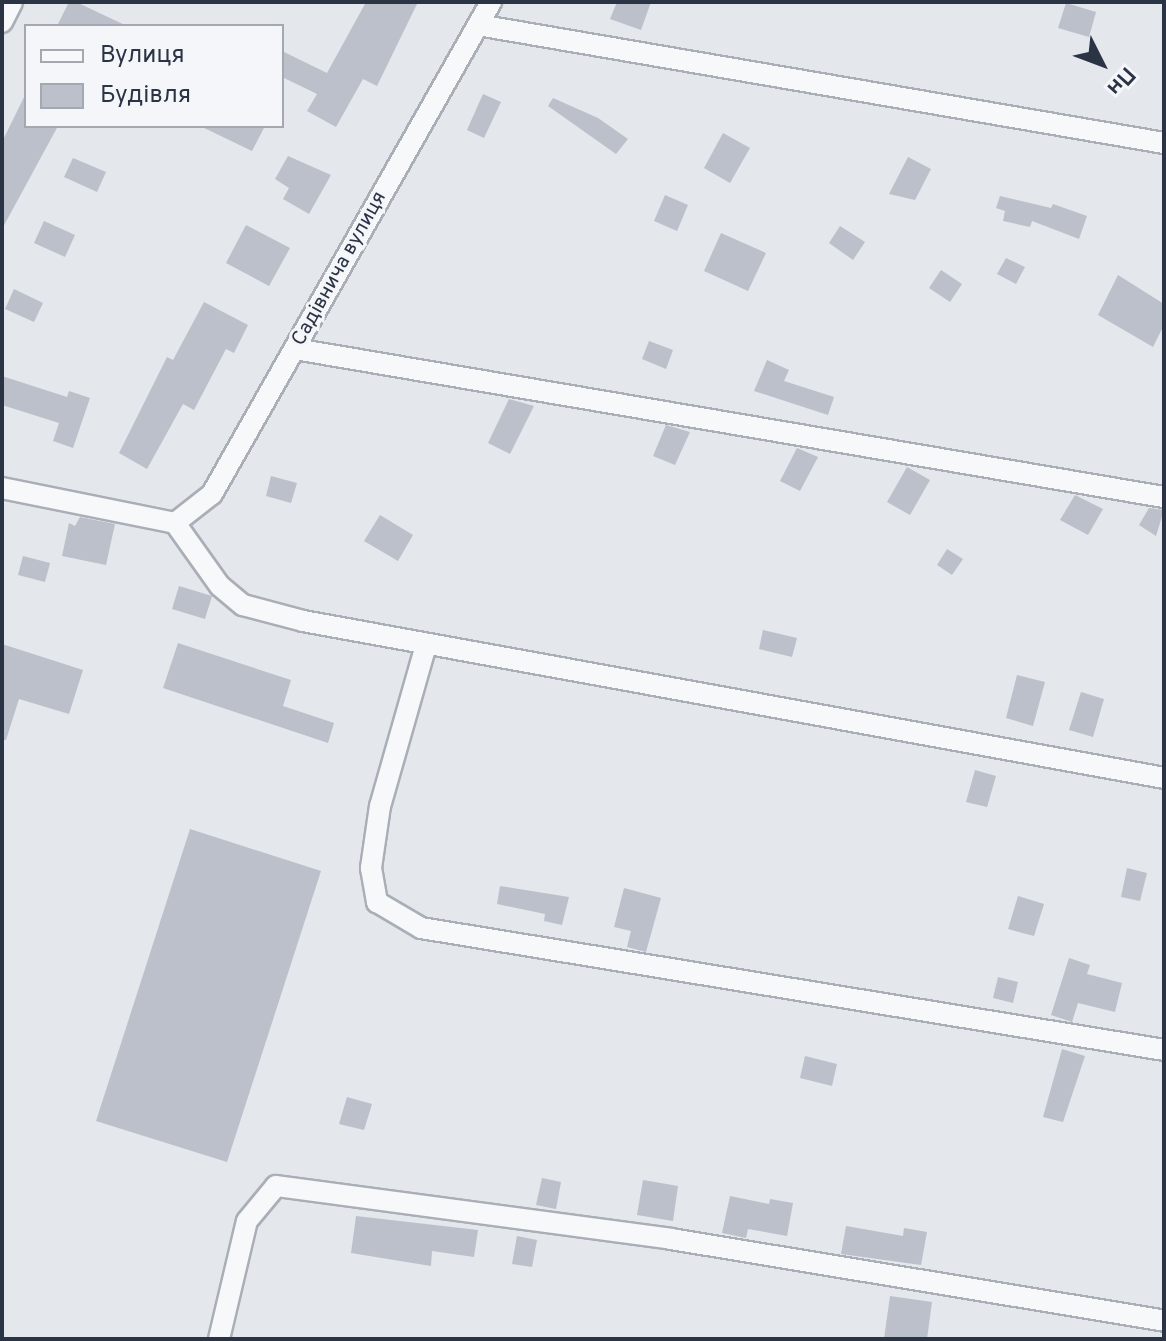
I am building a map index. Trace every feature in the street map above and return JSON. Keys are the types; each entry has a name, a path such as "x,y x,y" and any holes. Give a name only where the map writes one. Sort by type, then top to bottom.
{"street":[{"path":"2,22 12,2"},
{"name":"Садівнича вулиця","path":"175,523 212,494 491,2"},
{"path":"478,25 1164,143"},
{"path":"295,349 1164,497"},
{"path":"2,488 175,523 220,586 243,605 426,645 1164,778"},
{"path":"426,645 380,806 371,868 377,902 421,928 1164,1050"},
{"path":"219,1339 247,1221 276,1186 671,1239 1164,1321"}],"building":[{"path":"69,2 76,2 123,24 58,24"},
{"path":"366,2 418,2 377,86 363,79 336,127 307,111 317,94 284,78 284,52 327,73"},
{"path":"617,2 651,2 641,30 610,19"},
{"path":"1066,3 1096,12 1089,37 1058,28"},
{"path":"483,94 501,102 484,138 467,130"},
{"path":"24,97 24,128 57,128 2,229 2,142"},
{"path":"553,98 598,118 628,139 616,154 548,106"},
{"path":"204,128 264,128 252,151"},
{"path":"723,133 750,148 730,183 704,168"},
{"path":"288,156 331,175 309,214 283,199 289,188 275,179"},
{"path":"908,157 931,169 915,200 889,194"},
{"path":"73,158 106,172 97,192 64,177"},
{"path":"665,195 688,205 677,231 654,221"},
{"path":"1000,196 1051,208 1053,204 1087,216 1079,239 1032,221 1030,227 1003,221 1005,211 996,208"},
{"path":"44,221 75,235 65,257 34,243"},
{"path":"246,225 290,248 269,286 226,263"},
{"path":"840,226 865,242 853,260 829,243"},
{"path":"721,233 766,253 748,291 704,271"},
{"path":"1006,258 1025,267 1016,284 997,274"},
{"path":"941,270 962,284 950,302 929,288"},
{"path":"1118,275 1164,304 1164,325 1153,347 1098,315"},
{"path":"14,289 43,303 34,322 5,309"},
{"path":"204,302 248,325 234,353 226,349 194,410 183,404 147,469 119,453 167,357 173,360"},
{"path":"649,341 673,350 666,369 642,359"},
{"path":"767,360 789,370 784,381 834,397 828,415 754,391"},
{"path":"2,376 67,397 69,391 90,398 73,448 53,441 59,423 2,405"},
{"path":"509,399 534,406 510,454 488,443"},
{"path":"666,425 690,432 675,465 653,456"},
{"path":"797,448 818,457 800,491 780,481"},
{"path":"907,467 930,480 910,515 887,502"},
{"path":"271,476 297,483 291,503 266,496"},
{"path":"1075,495 1103,509 1088,535 1060,520"},
{"path":"1149,508 1164,510 1156,536 1139,525"},
{"path":"380,515 413,535 398,561 364,541"},
{"path":"80,517 115,524 106,565 62,556 69,523 75,526"},
{"path":"947,549 963,559 952,575 937,565"},
{"path":"23,556 50,563 45,582 18,575"},
{"path":"179,586 212,596 205,619 172,609"},
{"path":"763,630 797,638 792,657 759,649"},
{"path":"178,643 291,680 283,706 334,723 328,743 163,688"},
{"path":"2,644 83,670 69,714 19,699 6,740 2,740"},
{"path":"1017,675 1045,682 1033,726 1006,718"},
{"path":"1081,692 1104,699 1093,737 1069,730"},
{"path":"975,770 996,776 987,807 966,802"},
{"path":"190,829 321,871 227,1162 96,1121"},
{"path":"1127,868 1147,873 1140,901 1121,897"},
{"path":"500,886 569,897 562,925 544,921 545,914 497,904"},
{"path":"624,888 661,898 646,952 627,947 631,931 614,927"},
{"path":"1018,896 1044,904 1034,936 1008,929"},
{"path":"1069,958 1090,965 1087,974 1122,983 1115,1012 1078,1003 1072,1022 1051,1015"},
{"path":"998,977 1018,982 1013,1003 993,998"},
{"path":"1062,1049 1085,1056 1063,1122 1043,1117"},
{"path":"805,1056 837,1064 832,1086 800,1078"},
{"path":"347,1097 372,1104 364,1130 339,1124"},
{"path":"542,1178 561,1182 556,1209 536,1205"},
{"path":"643,1180 678,1186 673,1221 637,1215"},
{"path":"730,1196 769,1204 770,1199 793,1203 787,1236 748,1229 746,1238 722,1233"},
{"path":"356,1216 478,1230 474,1257 432,1251 431,1266 351,1253"},
{"path":"846,1226 903,1236 904,1228 927,1232 921,1265 841,1254"},
{"path":"517,1236 537,1240 532,1267 512,1264"},
{"path":"890,1296 932,1302 927,1339 884,1339"}]}
